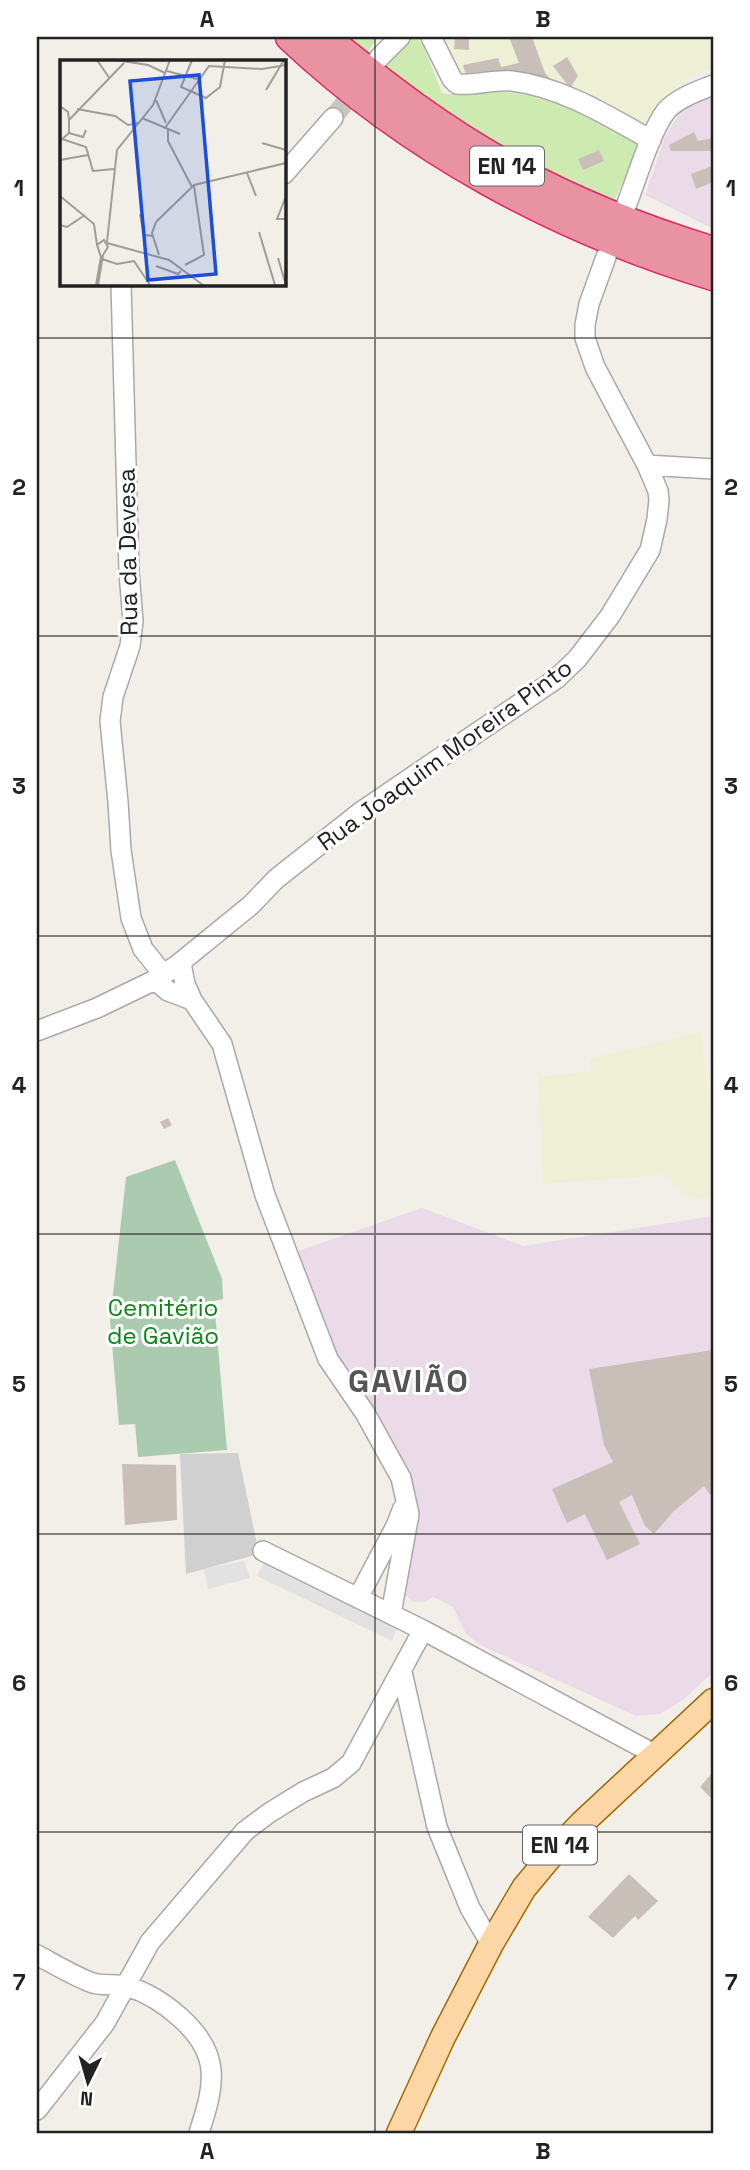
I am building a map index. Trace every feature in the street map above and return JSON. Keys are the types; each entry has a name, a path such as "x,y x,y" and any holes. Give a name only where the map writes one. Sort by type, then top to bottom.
{"highway":[{"name":"EN 14","path":"290,37 363,99 437,151 496,186 598,236 713,276"},
{"name":"EN 14","path":"325,37 379,81 509,167 608,214 713,251"}],"main road":[{"name":"EN 14","path":"399,2133 443,2038 524,1888 554,1852 656,1755 709,1709"}],"street":[{"path":"378,59 400,37"},
{"path":"431,37 457,84 511,81 532,86 585,104 651,140"},
{"path":"626,206 651,140 666,111 679,100 713,85"},
{"path":"285,173 332,118"},
{"name":"Rua Joaquim Moreira Pinto","path":"37,1031 96,1008 181,963 251,905 276,879 362,811 556,679 584,651 610,616 650,550 656,530 659,500 647,465 595,367 585,338 589,304 607,257"},
{"name":"Rua da Devesa","path":"121,285 128,558 134,621 130,646 113,697 110,720 121,850 131,918 142,949 159,977"},
{"path":"647,465 713,469"},
{"path":"181,963 185,984 192,1000 222,1044 265,1195 328,1359 365,1413 401,1478 409,1514 391,1614"},
{"path":"159,977 168,991 192,1000"},
{"path":"358,1598 396,1526 406,1494"},
{"path":"263,1551 423,1630 656,1755"},
{"path":"37,2110 105,2023 150,1942 245,1831 303,1792 334,1778 351,1763 423,1630"},
{"path":"402,1672 437,1827 470,1908 492,1944"},
{"path":"37,1955 92,1984 125,1985 155,1998 186,2022 210,2060 211,2091 199,2133"}],"shaded area":[{"path":"713,90 713,229 645,195 665,136 681,111"},
{"path":"422,1208 523,1246 713,1216 713,1672 683,1700 660,1714 636,1716 480,1645 466,1634 453,1607 433,1597 425,1602 413,1602 404,1593 416,1494 399,1456 340,1366 295,1252"},
{"path":"238,1453 259,1554 186,1574 180,1454"},
{"path":"244,1561 250,1578 208,1589 204,1569"},
{"path":"264,1562 398,1625 392,1641 257,1576"}],"green space":[{"path":"340,37 378,37 364,57"},
{"path":"416,37 424,47 442,93 488,91 534,97 571,109 641,143 615,199 551,180 381,73 408,39"},
{"path":"437,37 713,37 713,68 688,78 664,98 643,128 569,91 458,81"},
{"path":"701,1032 713,1130 713,1196 690,1200 666,1175 543,1184 538,1077 592,1071 589,1059"},
{"name":"Cemitério de Gavião","path":"175,1160 222,1279 223,1299 214,1301 227,1450 138,1457 135,1424 119,1425 110,1321 126,1177"}],"building":[{"path":"455,37 469,37 469,50 454,49"},
{"path":"509,37 532,37 545,73 552,81 468,82 463,65 498,58 501,67 519,63"},
{"path":"567,57 578,76 570,88 553,66"},
{"path":"694,132 698,141 713,138 713,151 671,151 669,145"},
{"path":"599,150 604,161 583,170 578,159"},
{"path":"712,166 713,182 696,189 691,174"},
{"path":"168,1118 172,1125 164,1129 160,1122"},
{"path":"713,1350 713,1492 710,1495 704,1486 673,1512 654,1534 645,1526 632,1495 619,1502 640,1544 607,1560 585,1514 567,1523 552,1489 613,1462 604,1445 589,1369"},
{"path":"122,1464 176,1465 177,1520 125,1525"},
{"path":"713,1772 713,1800 700,1787"},
{"path":"629,1874 658,1901 638,1920 635,1916 613,1938 588,1917"}],"tunnel":[{"path":"333,118 360,83"}],"district":[{"name":"GAVIÃO","path":"409,1381"}]}
